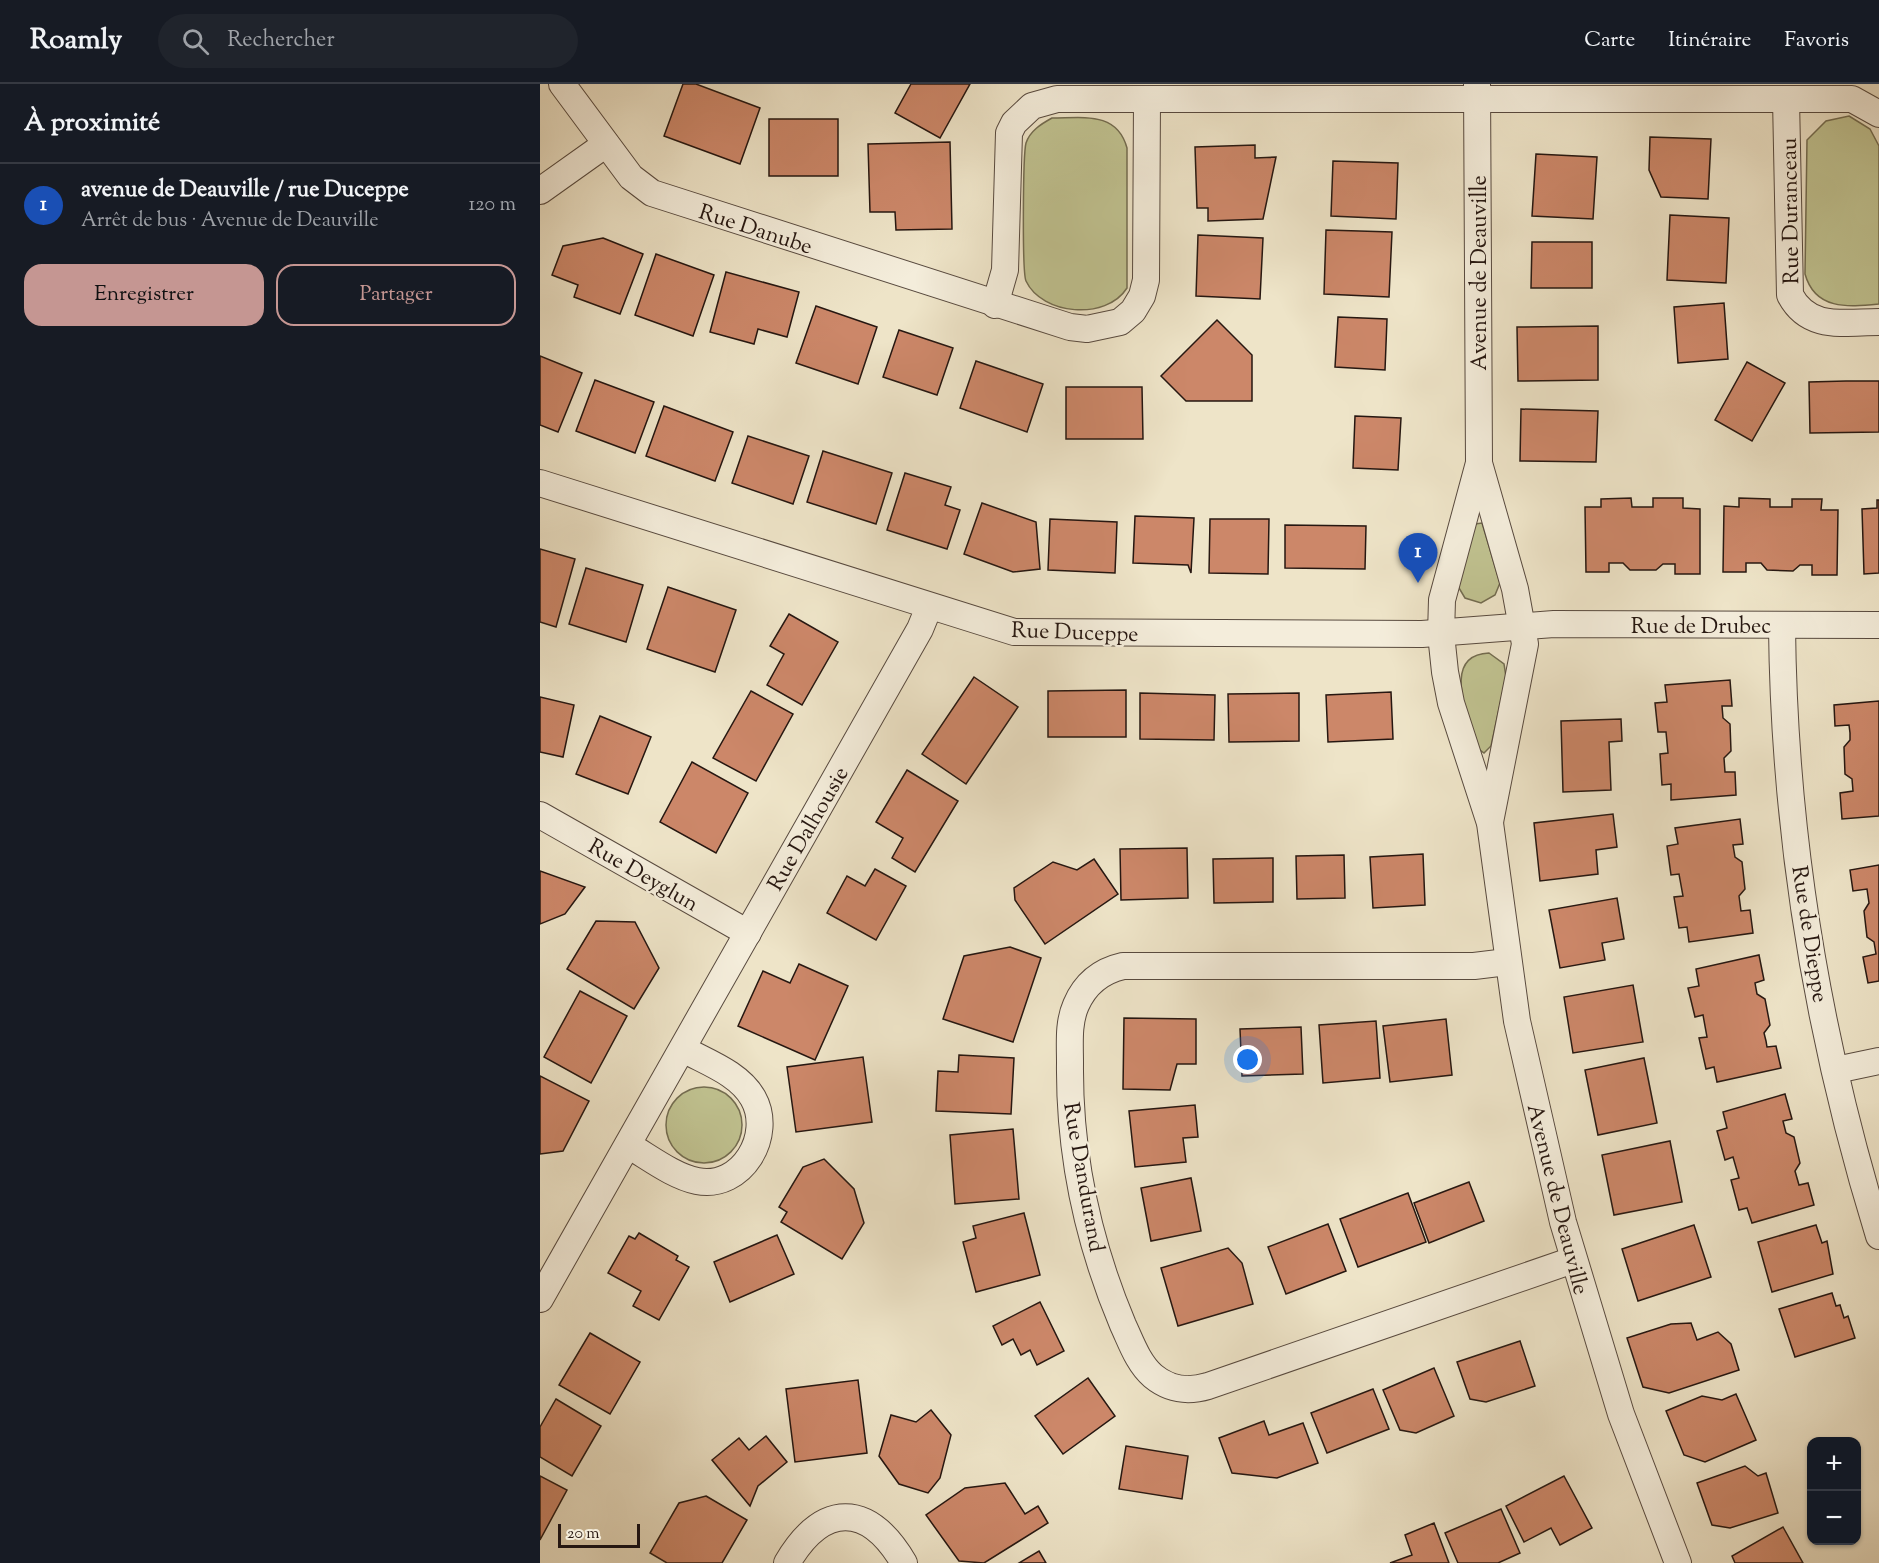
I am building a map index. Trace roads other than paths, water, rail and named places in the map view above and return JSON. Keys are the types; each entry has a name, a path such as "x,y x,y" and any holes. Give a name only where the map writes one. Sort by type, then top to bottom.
{"street":[{"name":"Rue Danube","path":"562,84 631,177 659,196 995,305 1070,327 1087,329 1120,322 1133,311 1142,296 1146,280 1147,100"},
{"path":"995,305 1005,270 1007,144 1014,123 1032,106 1057,99 1147,100 1477,92 1852,99 1879,114"},
{"name":"Avenue de Deauville","path":"1477,92 1479,463 1442,600 1441,634 1451,703 1490,823 1507,962 1530,1084 1573,1260 1671,1561"},
{"name":"Rue Duranceau","path":"1786,99 1790,295 1802,312 1812,319 1829,323 1879,322"},
{"path":"540,191 606,144"},
{"name":"Avenue de Deauville","path":"1479,463 1497,521 1524,628 1522,661 1490,823"},
{"name":"Rue Duceppe","path":"540,483 929,607 996,627 1035,633 1441,634 1524,628"},
{"name":"Rue Dalhousie","path":"540,1299 920,629 929,607"},
{"name":"Rue de Drubec","path":"1524,628 1554,624 1879,625"},
{"name":"Rue de Dieppe","path":"1782,626 1786,751 1799,869 1812,953 1860,1173 1879,1236"},
{"name":"Rue Deyglun","path":"540,815 748,933"},
{"name":"Rue Dandurand","path":"1507,962 1474,966 1123,966 1100,974 1077,1003 1070,1032 1071,1110 1088,1221 1108,1289 1142,1362 1162,1382 1183,1390 1208,1386 1573,1260"},
{"path":"628,1145 681,1175 697,1181 714,1182 728,1176 752,1154 759,1138 760,1119 754,1099 744,1085 729,1074 682,1049"},
{"path":"1836,1070 1879,1061"},
{"path":"787,1563 810,1530 837,1517 852,1518 879,1530 891,1542 904,1563"}],"place":[{"name":"avenue de Deauville / rue Duceppe","path":"1418,583"}]}
